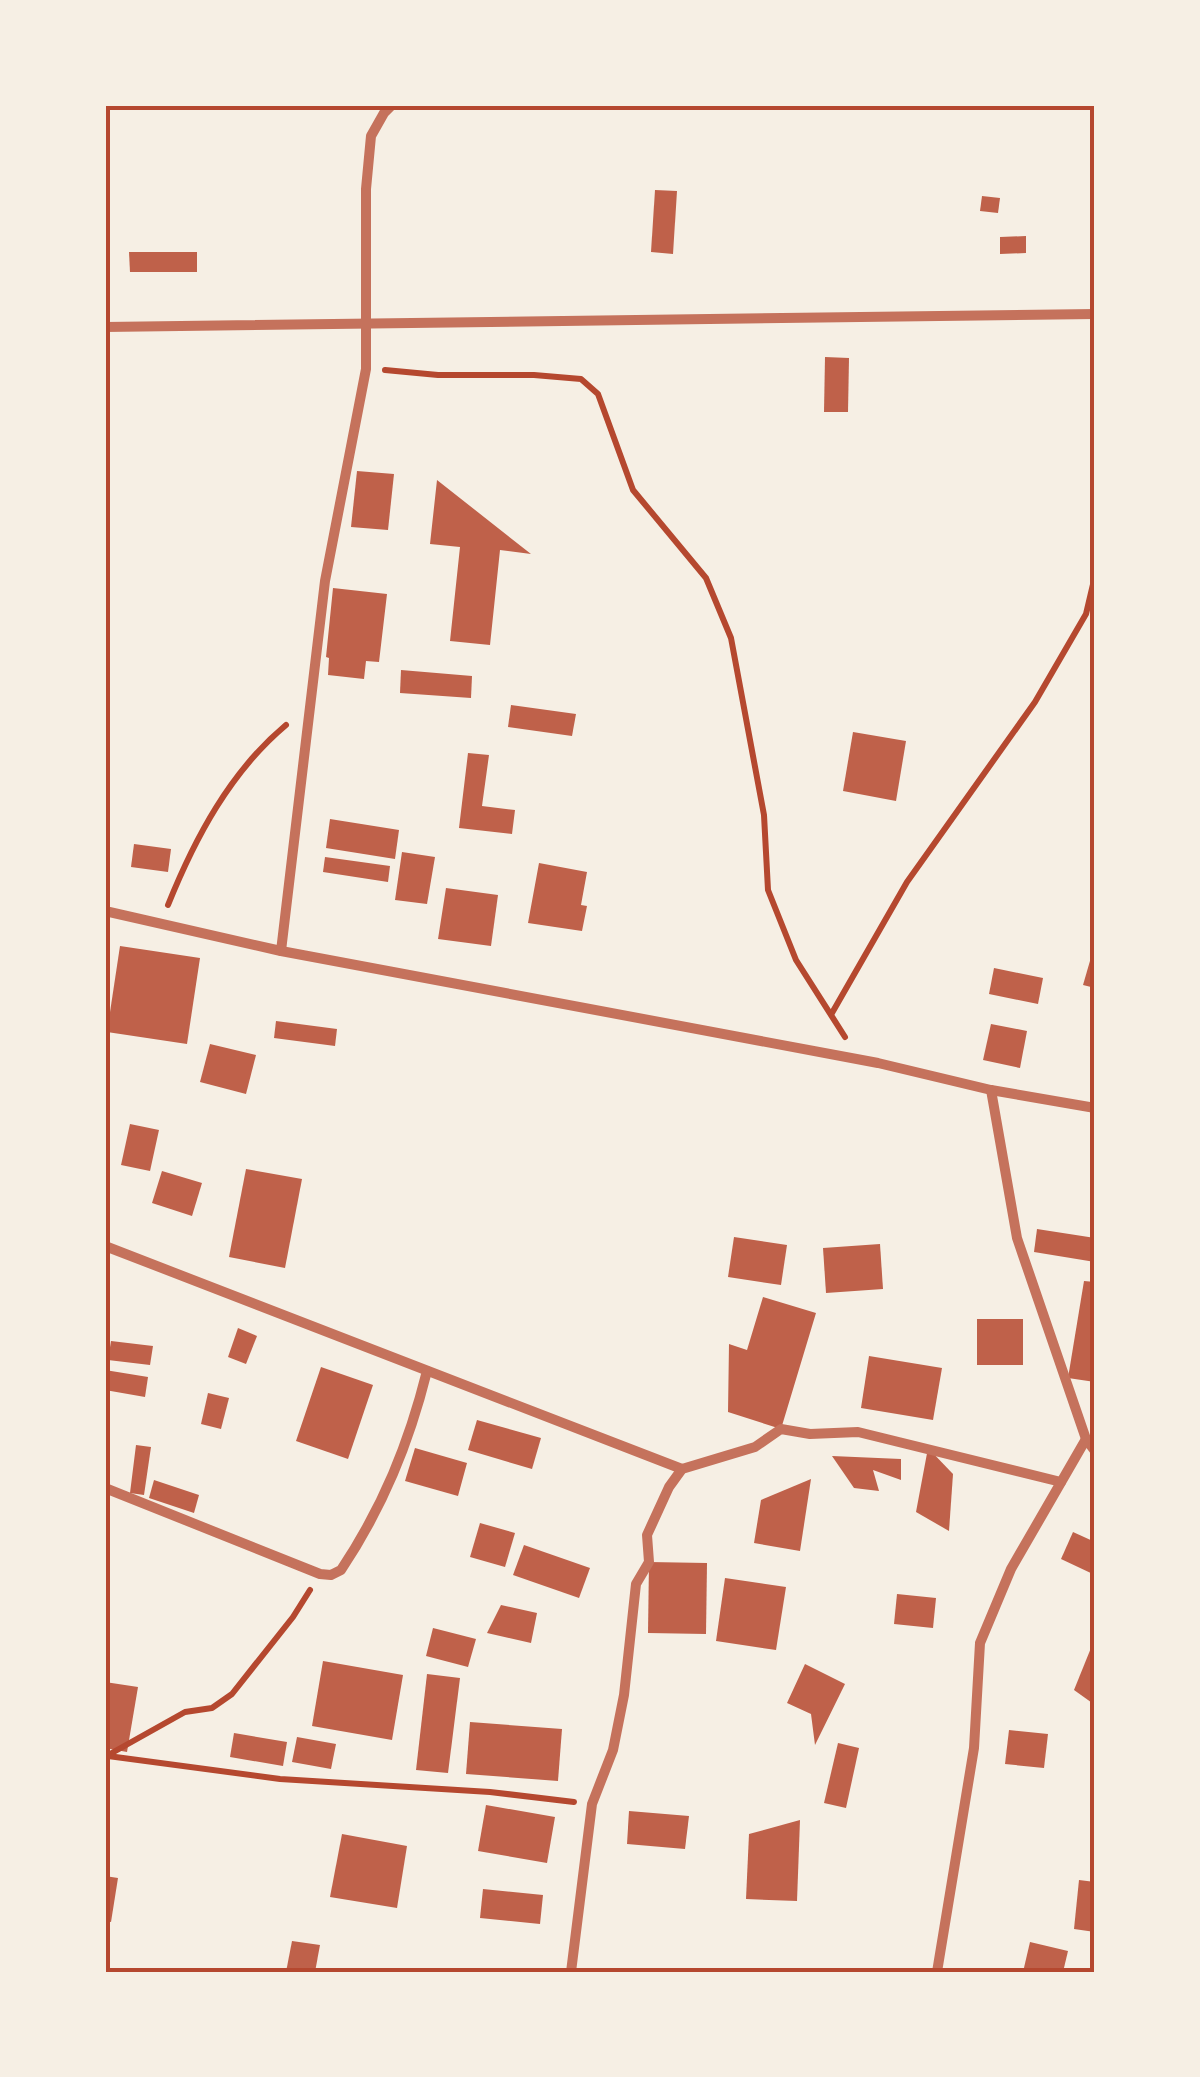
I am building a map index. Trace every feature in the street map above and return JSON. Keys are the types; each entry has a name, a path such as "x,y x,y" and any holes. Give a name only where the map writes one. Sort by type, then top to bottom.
{"street":[{"path":"280,951 326,582 366,368 366,190 370,136 392,105"},
{"path":"105,327 1095,314"},
{"path":"105,911 280,951 1095,1108"},
{"path":"991,1090 1017,1238 1086,1440 1095,1451"},
{"path":"105,1246 682,1469"},
{"path":"105,1488 320,1574 331,1575 341,1570 385,1497 403,1455 427,1371"},
{"path":"571,1972 592,1804 612,1750 624,1696 636,1584 649,1562 646,1535 668,1487 682,1469 755,1447 781,1428 810,1434 858,1432 1061,1482"},
{"path":"938,1972 974,1748 980,1643 1011,1569 1086,1440"}],"path":[{"path":"366,368 438,375 534,374 581,380 598,394 633,490 706,578 731,638 764,816 768,890 796,960 859,1060"},
{"path":"831,1014 907,882 1035,702 1086,614 1095,576"},
{"path":"160,924 190,850 216,807 256,750 308,707"},
{"path":"106,1757 185,1712 212,1708 232,1694 293,1617 320,1574"},
{"path":"106,1757 280,1779 490,1792 592,1804"}],"building":[{"path":"655,190 677,191 673,254 651,252"},
{"path":"982,196 1000,198 998,213 980,211"},
{"path":"1026,236 1026,253 1000,254 1000,237"},
{"path":"129,252 197,252 197,272 130,272"},
{"path":"825,357 849,358 848,412 824,412"},
{"path":"357,471 394,474 388,530 351,527"},
{"path":"437,480 531,554 500,550 490,645 450,641 460,547 430,544"},
{"path":"333,588 387,594 379,662 366,661 364,679 328,675 326,657"},
{"path":"401,670 472,676 471,698 400,693"},
{"path":"511,705 576,714 572,736 508,727"},
{"path":"853,732 906,741 896,801 843,791"},
{"path":"468,753 489,755 482,806 515,810 512,834 459,828"},
{"path":"330,819 399,830 395,859 326,848"},
{"path":"134,844 171,849 168,872 131,867"},
{"path":"402,852 435,857 427,904 395,900"},
{"path":"325,857 390,866 388,882 323,872"},
{"path":"539,863 587,872 581,905 587,906 582,931 528,923"},
{"path":"446,888 498,895 491,946 438,939"},
{"path":"120,946 200,958 187,1044 107,1032"},
{"path":"1095,947 1095,988 1083,985"},
{"path":"994,968 1043,978 1038,1004 989,994"},
{"path":"276,1021 337,1029 335,1046 274,1038"},
{"path":"991,1024 1027,1031 1020,1068 983,1060"},
{"path":"210,1044 256,1055 246,1094 200,1082"},
{"path":"130,1124 159,1130 150,1171 121,1165"},
{"path":"246,1169 302,1179 285,1268 229,1257"},
{"path":"162,1171 202,1183 192,1216 152,1203"},
{"path":"1037,1229 1095,1238 1095,1262 1034,1252"},
{"path":"734,1237 787,1245 781,1285 728,1277"},
{"path":"880,1244 883,1289 826,1293 823,1248"},
{"path":"1084,1281 1095,1282 1095,1382 1068,1378"},
{"path":"763,1297 816,1313 781,1429 728,1412 729,1344 747,1350"},
{"path":"977,1319 1023,1319 1023,1365 977,1365"},
{"path":"238,1328 257,1336 246,1364 228,1357"},
{"path":"111,1341 153,1346 150,1365 108,1360"},
{"path":"869,1356 942,1368 933,1420 861,1408"},
{"path":"321,1367 373,1385 348,1459 296,1441"},
{"path":"105,1370 148,1377 145,1397 105,1390"},
{"path":"208,1393 229,1398 221,1429 201,1424"},
{"path":"477,1420 541,1438 532,1469 468,1450"},
{"path":"136,1445 151,1447 144,1495 130,1493"},
{"path":"415,1448 467,1463 458,1496 405,1481"},
{"path":"928,1448 953,1474 949,1531 916,1512"},
{"path":"832,1456 901,1459 901,1480 873,1470 879,1491 854,1488"},
{"path":"811,1479 800,1551 754,1543 761,1500"},
{"path":"154,1480 199,1495 194,1513 149,1498"},
{"path":"480,1523 515,1533 505,1567 470,1557"},
{"path":"1073,1532 1095,1542 1095,1575 1061,1559"},
{"path":"524,1545 590,1568 579,1598 513,1575"},
{"path":"649,1562 707,1563 706,1634 648,1633"},
{"path":"725,1578 786,1587 776,1650 716,1641"},
{"path":"897,1594 936,1598 933,1628 894,1624"},
{"path":"501,1605 537,1613 531,1643 487,1633"},
{"path":"433,1628 476,1639 468,1667 426,1656"},
{"path":"1095,1638 1095,1705 1074,1690"},
{"path":"323,1661 403,1675 392,1740 312,1726"},
{"path":"805,1664 845,1684 815,1745 811,1714 787,1703"},
{"path":"427,1674 460,1678 448,1773 416,1770"},
{"path":"105,1682 138,1687 127,1752 105,1748"},
{"path":"470,1722 562,1729 558,1781 466,1774"},
{"path":"1009,1730 1048,1734 1044,1768 1005,1764"},
{"path":"234,1733 287,1742 283,1766 230,1757"},
{"path":"297,1737 336,1744 331,1769 292,1762"},
{"path":"838,1743 859,1748 846,1808 824,1803"},
{"path":"486,1805 555,1817 547,1863 478,1851"},
{"path":"629,1811 689,1816 685,1849 627,1844"},
{"path":"800,1820 797,1901 746,1899 749,1834"},
{"path":"342,1834 407,1846 397,1908 330,1897"},
{"path":"105,1876 118,1878 111,1922 105,1921"},
{"path":"1079,1880 1095,1882 1095,1932 1074,1929"},
{"path":"483,1889 543,1895 540,1924 480,1918"},
{"path":"292,1941 320,1945 315,1972 286,1972"},
{"path":"1030,1942 1068,1951 1063,1972 1023,1972"}]}
